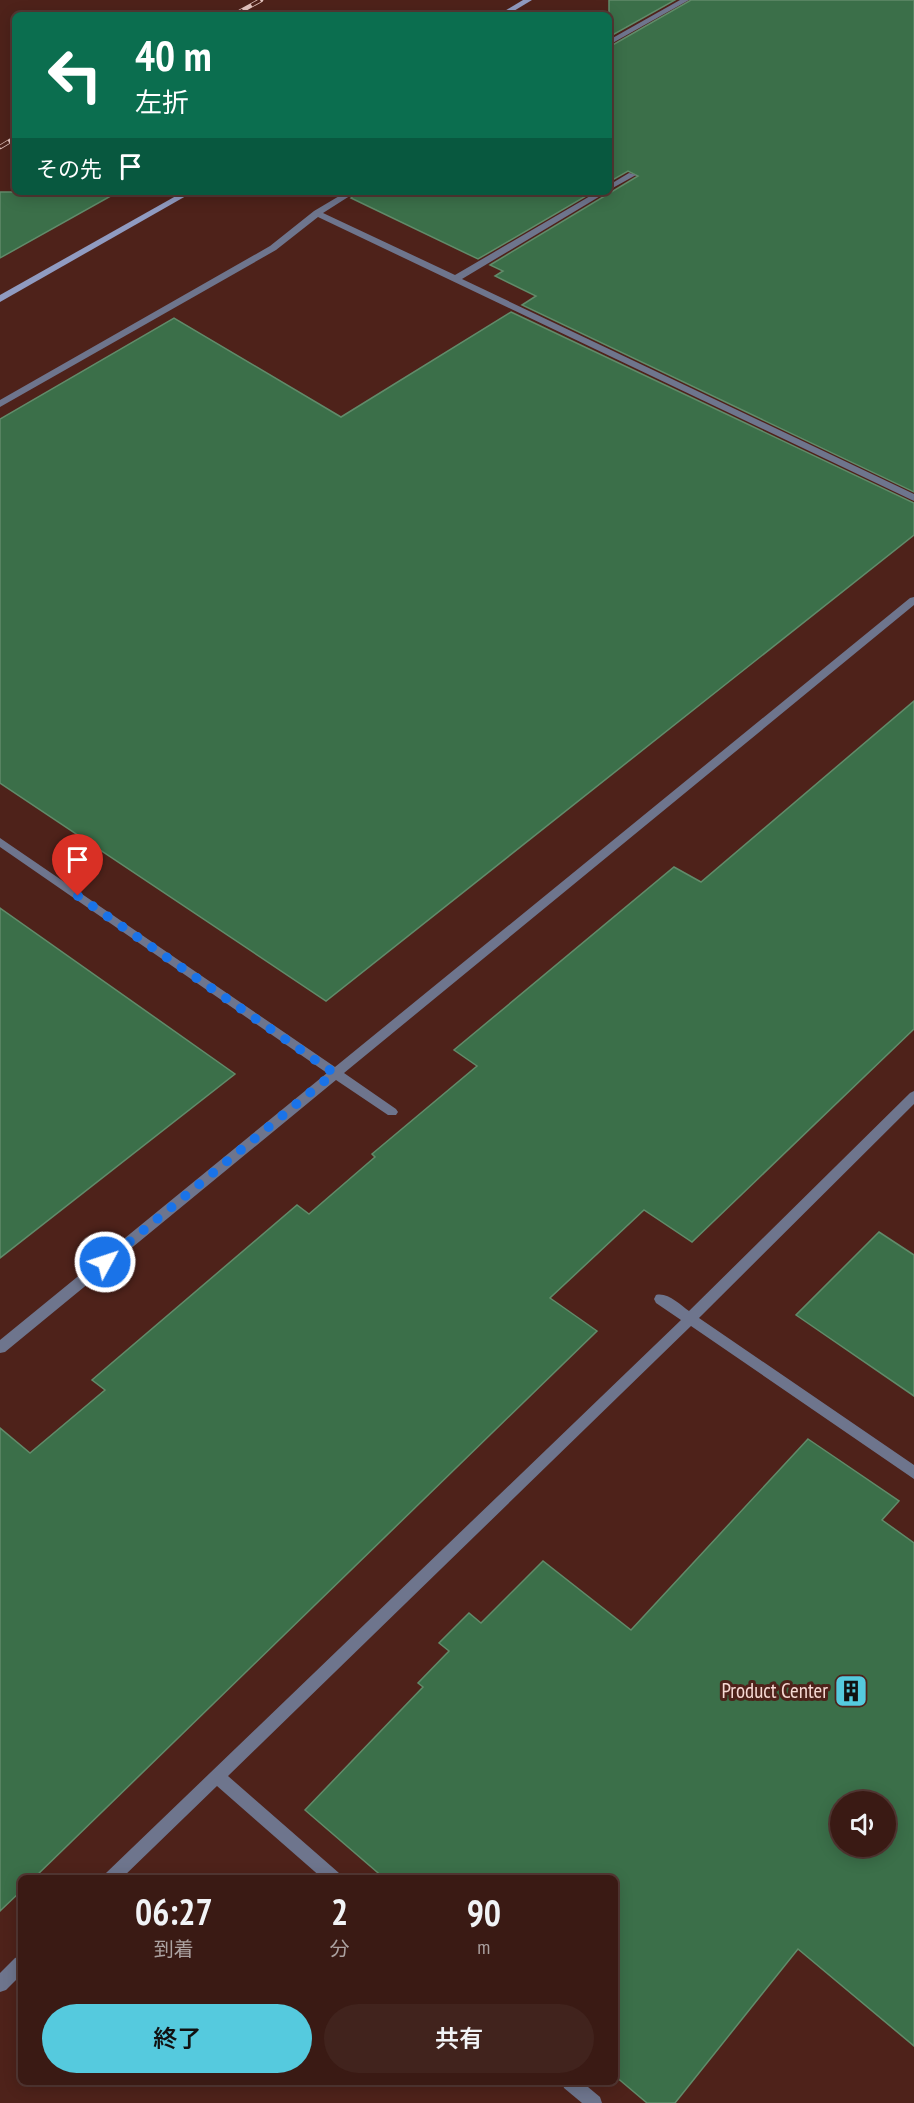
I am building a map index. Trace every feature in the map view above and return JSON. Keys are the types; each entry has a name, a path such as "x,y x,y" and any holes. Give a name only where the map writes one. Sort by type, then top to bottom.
{"street":[{"path":"507,12 528,0"},
{"path":"0,299 184,195"}],"lane":[{"path":"612,41 685,0"},
{"path":"612,186 632,175"},
{"path":"0,404 273,248 317,213 347,195"},
{"path":"455,279 598,195"},
{"path":"317,213 914,498"},
{"path":"0,1348 914,600"},
{"path":"0,842 392,1112"},
{"path":"114,1875 690,1318 914,1096"},
{"path":"661,1299 914,1473"},
{"path":"217,1776 331,1875"},
{"path":"0,1984 18,1967"},
{"path":"573,2085 594,2103"}],"building":[{"path":"609,0 675,0 612,35 612,12 609,12"},
{"path":"691,0 914,0 914,492 522,305 536,296 495,276 503,271 490,265 606,195 612,195 612,192 638,176 628,171 612,180 612,45"},
{"path":"0,192 12,192 12,195 113,195 0,258"},
{"path":"354,195 588,195 478,259 351,198"},
{"path":"511,312 914,503 914,535 326,1001 0,783 0,419 174,318 341,417"},
{"path":"914,701 914,1029 692,1242 644,1210 550,1298 597,1331 37,1875 18,1875 18,1894 0,1911 0,1428 30,1453 105,1390 92,1380 297,1205 309,1214 375,1157 372,1154 477,1066 454,1050 674,867 701,882"},
{"path":"0,908 235,1074 0,1258"},
{"path":"879,1232 914,1255 914,1396 796,1315"},
{"path":"808,1439 899,1501 882,1520 914,1543 914,2046 798,1949 675,2103 647,2103 618,2079 618,1875 381,1875 305,1810 423,1687 418,1683 449,1651 439,1643 469,1613 481,1623 543,1561 631,1630"}],"railway":[{"path":"239,12 261,0"},
{"path":"0,147 12,140"}],"place":[{"name":"Product Center","path":"851,1691"}],"route":[{"path":"78,896 334,1073 105,1262"}]}
